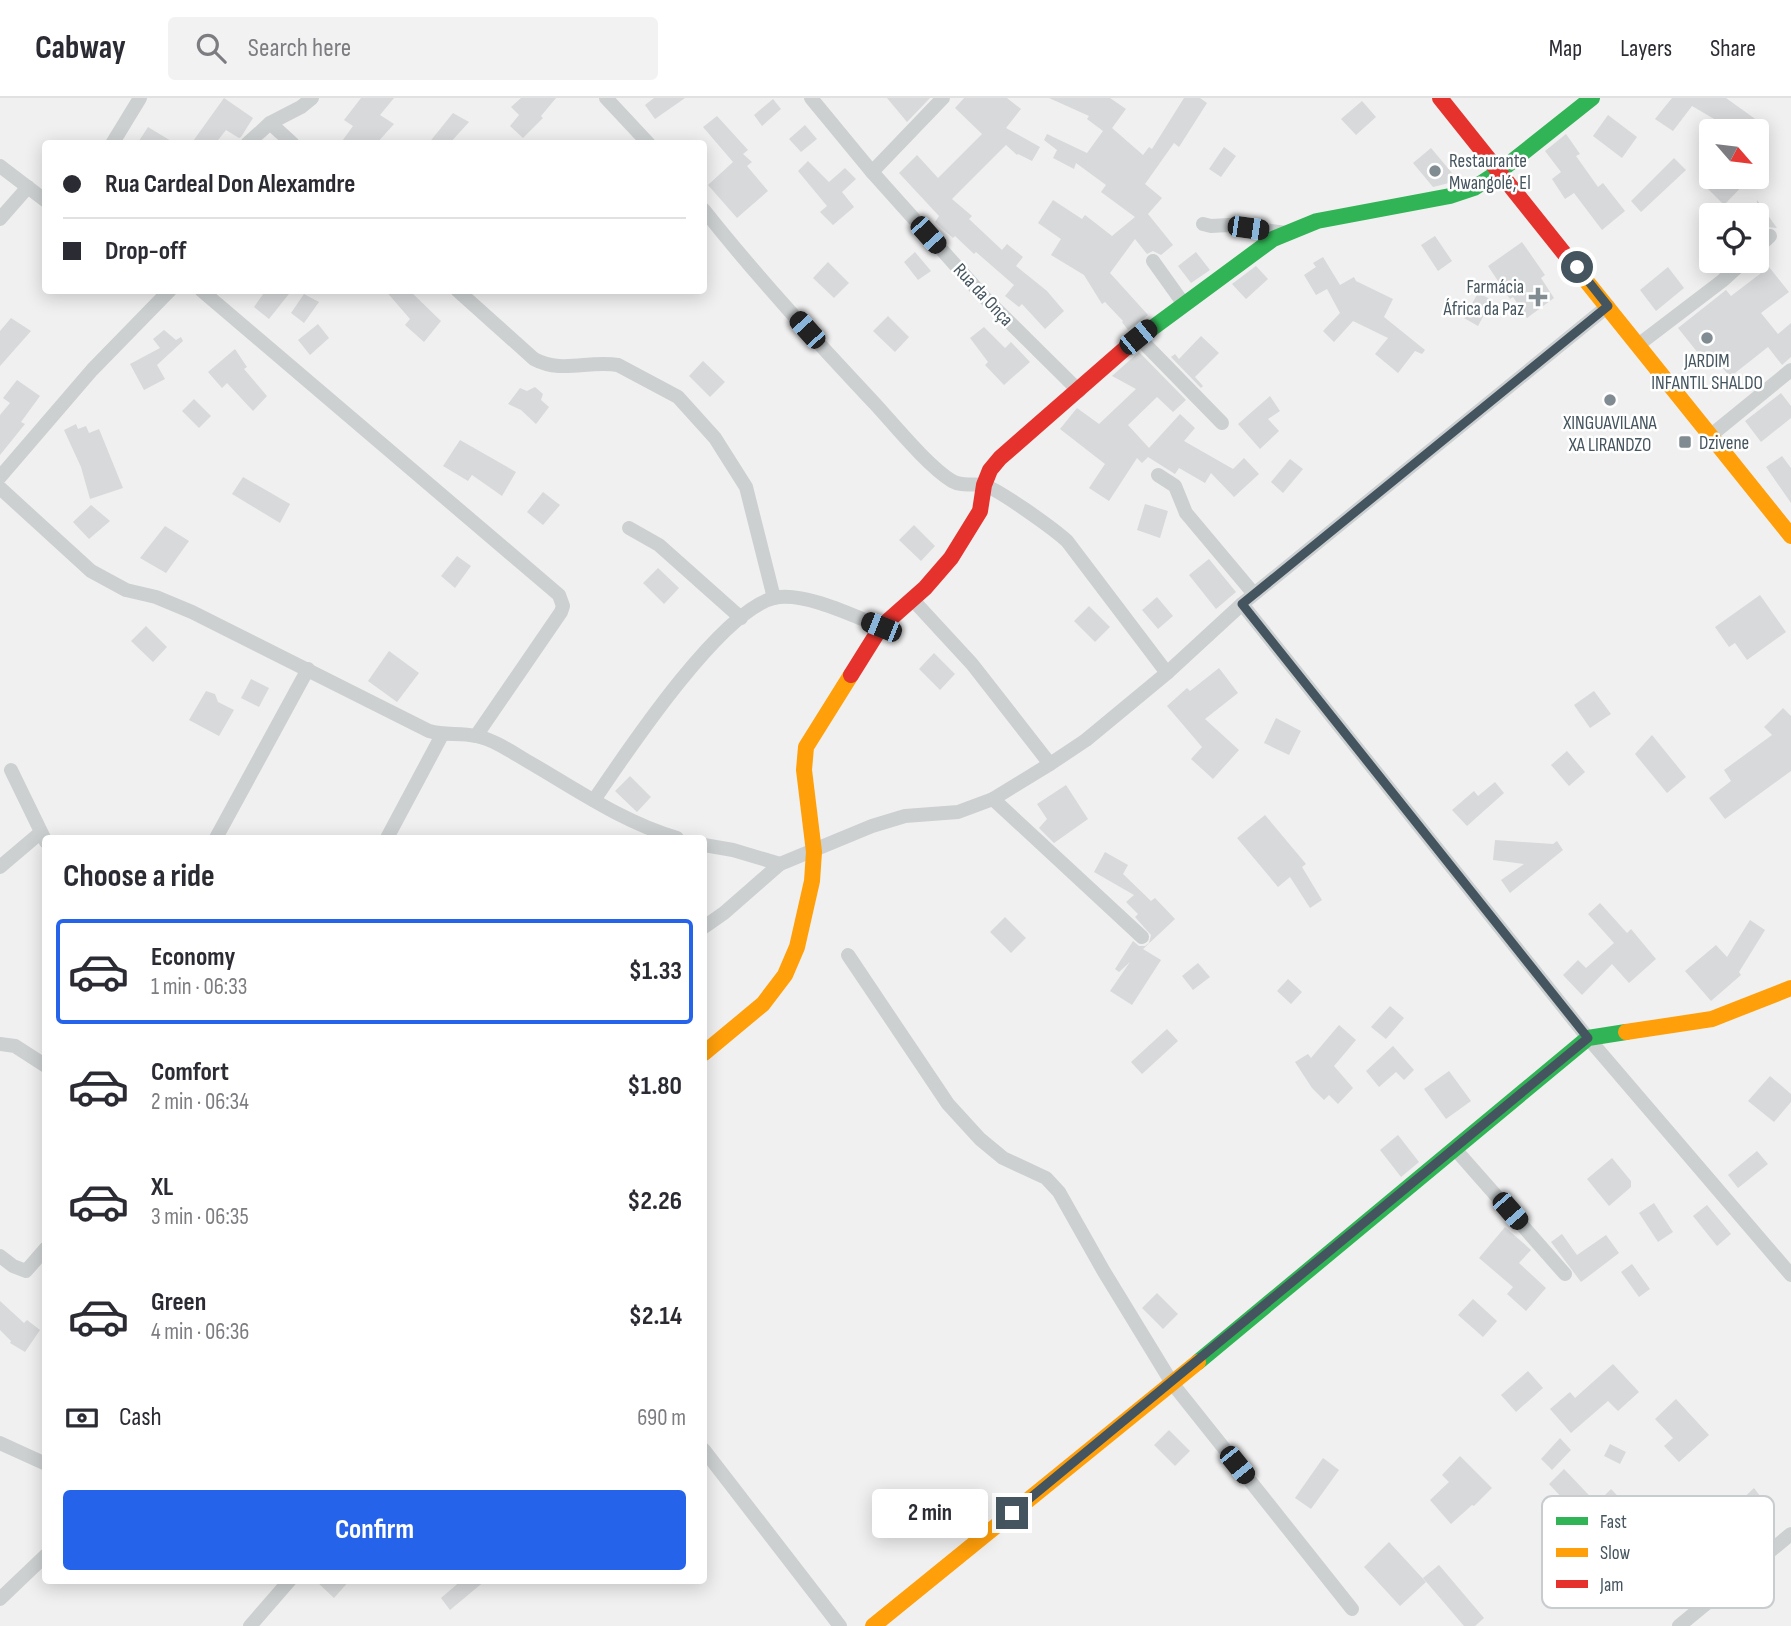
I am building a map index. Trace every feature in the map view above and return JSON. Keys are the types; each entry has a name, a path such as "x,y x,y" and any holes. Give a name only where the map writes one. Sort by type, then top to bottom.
{"street":[{"path":"114,140 140,98"},
{"path":"251,140 270,123 301,107 312,98"},
{"path":"606,98 645,140"},
{"name":"Rua da Onça","path":"811,98 872,172 984,297 1079,391"},
{"path":"872,172 943,98"},
{"path":"1440,98 1791,536"},
{"path":"707,1051 763,1004 785,975 800,935 812,881 814,852 804,770 806,747 881,627 951,558 966,536 980,511 984,485 990,470 1000,458 1138,337 1273,239 1317,221 1450,196 1474,188 1500,171 1592,98"},
{"path":"270,123 289,140"},
{"path":"0,166 42,198"},
{"path":"0,219 28,187"},
{"path":"707,214 789,310 918,450 951,480 963,486 984,485 1053,528 1067,541 1167,673"},
{"path":"1203,224 1288,233"},
{"path":"1153,261 1183,303"},
{"path":"1638,345 1731,273"},
{"path":"0,477 92,370 166,294"},
{"path":"206,294 559,595 561,612 476,736"},
{"path":"461,294 543,364 554,367 609,363 618,365 678,397 715,438 746,487 774,598"},
{"path":"707,925 780,864 872,826 916,815 958,812 993,799 1086,740 1167,673 1254,594 1608,306"},
{"path":"1138,337 1222,423"},
{"path":"1710,436 1791,370"},
{"path":"1158,475 1175,486 1186,513 1254,594"},
{"path":"0,488 91,571 126,590 156,597 192,612 442,735 476,736 506,749 594,800 667,835"},
{"path":"629,528 659,544 741,618"},
{"path":"594,800 654,711 741,618 774,598 809,600 881,627"},
{"path":"912,599 972,664 1050,764"},
{"path":"1242,604 1588,1038 1791,1275"},
{"path":"218,835 308,669"},
{"path":"389,835 442,735"},
{"path":"11,770 42,836"},
{"path":"993,799 1142,937"},
{"path":"0,867 42,839"},
{"path":"707,846 780,864"},
{"path":"848,956 948,1104 1003,1158 1046,1178 1059,1192 1172,1383 1352,1609"},
{"path":"873,1626 1172,1383 1588,1038 1712,1019 1791,988"},
{"path":"0,1044 15,1046 42,1063"},
{"path":"1455,1149 1564,1274"},
{"path":"0,1256 13,1266 26,1271 42,1253"},
{"path":"0,1443 42,1462"},
{"path":"707,1454 840,1626"},
{"path":"1774,1548 1791,1534"},
{"path":"0,1599 42,1559"},
{"path":"250,1626 287,1584"},
{"path":"1679,1626 1701,1608"}],"building":[{"path":"224,98 253,118 239,138 226,130 218,140 194,140"},
{"path":"361,98 394,98 380,115 394,124 380,140 343,140 353,126 344,120"},
{"path":"521,98 556,98 541,116 543,118 523,138 510,126 519,115 511,107"},
{"path":"654,98 685,98 655,119 645,105"},
{"path":"887,98 930,98 907,122"},
{"path":"964,98 1007,98 1021,109 1006,128 1040,147 1032,161 1017,155 1006,145 952,199 972,216 969,219 1002,250 1007,244 1023,257 1016,266 1047,291 1064,311 1045,329 1022,304 1019,307 1005,296 1014,285 976,252 974,254 935,222 939,216 899,173 917,155 938,178 982,134 955,108"},
{"path":"1049,98 1110,98 1126,109 1112,128 1143,155 1149,147 1152,149 1184,98 1200,98 1207,103 1179,147 1174,143 1145,184 1162,198 1148,214 1173,245 1161,255 1153,251 1147,254 1135,239 1110,273 1148,315 1128,330 1105,302 1102,304 1084,275 1051,255 1061,239 1038,223 1053,200 1082,219 1085,215 1112,236 1135,217 1101,192 1106,185 1076,163 1074,169 1053,158 1057,150 1044,140 1047,134 1087,153 1103,131 1087,119 1089,116"},
{"path":"1672,98 1726,98 1755,119 1714,119 1692,106 1673,131 1655,119"},
{"path":"773,99 781,109 762,126 754,115"},
{"path":"1362,101 1376,117 1356,135 1341,119"},
{"path":"453,113 469,122 453,140 431,140"},
{"path":"1608,115 1637,137 1622,158 1593,136"},
{"path":"717,116 748,150 743,154 752,162 747,166 768,191 737,218 708,185 733,162 703,127"},
{"path":"805,125 817,139 801,152 789,139"},
{"path":"148,127 169,140 140,140"},
{"path":"1566,134 1580,154 1576,156 1598,187 1603,183 1625,211 1602,230 1574,193 1565,199 1552,179 1561,172 1545,151"},
{"path":"1224,147 1236,156 1221,177 1209,169"},
{"name":"Restaurante Mwangolé, El","path":"1431,148 1457,179 1453,182 1433,187 1413,163"},
{"path":"1674,158 1686,170 1641,212 1631,201"},
{"path":"808,161 829,182 845,168 856,179 842,192 854,207 833,225 820,212 827,206 798,171"},
{"path":"1708,189 1739,189 1726,203 1722,203"},
{"path":"1769,217 1777,228 1769,227"},
{"path":"1435,236 1452,261 1438,271 1421,245"},
{"path":"1522,242 1545,275 1541,278 1554,298 1527,318 1513,297 1510,299 1488,266"},
{"path":"915,252 931,271 918,280 904,262"},
{"path":"1196,252 1210,270 1191,283 1178,266"},
{"path":"1323,257 1340,285 1354,277 1356,281 1393,299 1384,317 1425,350 1422,354 1415,351 1398,373 1375,354 1388,338 1353,321 1334,342 1323,331 1340,313 1327,289 1316,295 1304,275 1316,267 1313,263"},
{"path":"828,262 849,283 834,298 813,278"},
{"path":"1256,266 1268,279 1246,299 1232,284"},
{"path":"1668,267 1684,288 1656,311 1640,290"},
{"path":"1769,267 1789,292 1761,313 1778,334 1791,323 1791,357 1782,365 1768,347 1730,377 1714,357 1706,363 1678,328 1726,290 1731,296 1761,273 1769,273"},
{"path":"1478,293 1492,300 1478,326 1464,318"},
{"path":"263,294 289,294 269,319 254,307"},
{"path":"304,294 319,302 304,323 291,313"},
{"path":"388,294 413,294 441,321 424,342 405,325 410,319"},
{"path":"888,316 909,337 895,352 873,331"},
{"path":"11,318 31,331 0,366 0,331"},
{"path":"318,324 329,338 310,355 298,340"},
{"path":"984,327 1005,348 1011,342 1030,362 1004,385 985,365 988,362 970,338"},
{"path":"164,330 176,340 181,337 183,341 157,365 165,379 144,390 130,364 160,348 153,339"},
{"path":"1201,336 1219,353 1195,377 1203,386 1201,388 1171,357 1175,354 1179,359"},
{"path":"235,349 247,367 244,369 267,396 253,411 227,383 222,388 208,372"},
{"path":"1139,352 1186,400 1173,412 1157,397 1128,425 1149,448 1180,414 1195,428 1184,441 1233,469 1244,458 1259,474 1234,497 1211,473 1205,483 1179,468 1175,474 1148,457 1142,463 1137,458 1109,501 1089,488 1105,464 1060,429 1077,408 1099,424 1136,389 1112,376"},
{"path":"703,361 725,382 710,397 689,376"},
{"path":"17,380 40,396 21,422 25,424 0,455 0,415 10,403 3,398"},
{"path":"535,387 543,394 541,400 549,407 536,424 521,410 508,404 520,388 527,391"},
{"path":"1781,393 1791,406 1791,418 1761,442 1745,421"},
{"path":"1270,396 1280,411 1268,419 1279,431 1260,449 1238,424"},
{"path":"194,399 211,416 199,428 182,411"},
{"path":"76,424 78,429 86,426 89,433 99,429 123,488 90,499 81,467 64,430"},
{"path":"460,440 516,472 502,496 472,475 468,481 443,466"},
{"path":"1782,456 1791,468 1791,503 1766,467"},
{"path":"1290,459 1303,469 1283,493 1271,482"},
{"path":"243,477 290,504 280,523 232,494"},
{"path":"543,492 560,505 543,525 527,512"},
{"path":"1145,504 1168,511 1160,538 1137,530"},
{"path":"91,505 110,521 89,539 73,522"},
{"path":"914,525 935,546 921,561 899,540"},
{"path":"165,526 189,541 166,573 140,558"},
{"path":"457,556 471,566 455,588 441,576"},
{"path":"1209,559 1236,592 1216,609 1189,575"},
{"path":"658,568 679,588 664,604 643,583"},
{"path":"1760,595 1786,632 1747,660 1735,643 1729,647 1715,627"},
{"path":"1157,597 1173,616 1158,629 1142,610"},
{"path":"1089,606 1110,627 1095,642 1074,621"},
{"path":"146,626 167,647 153,662 131,641"},
{"path":"389,651 419,673 397,702 368,681"},
{"path":"934,653 955,674 940,690 919,669"},
{"path":"1219,668 1238,693 1205,719 1239,750 1213,779 1191,759 1202,747 1167,706 1187,688 1190,691"},
{"path":"251,679 269,688 259,707 241,698"},
{"path":"206,691 215,694 218,702 234,710 219,736 189,720"},
{"path":"1594,691 1611,714 1590,728 1574,705"},
{"path":"1783,708 1791,716 1791,771 1725,819 1709,798 1731,781 1724,770 1772,735 1764,727"},
{"path":"1276,718 1301,731 1289,755 1264,743"},
{"path":"1652,735 1686,777 1667,793 1635,754"},
{"path":"1567,751 1585,772 1569,786 1551,765"},
{"path":"630,776 651,797 637,812 615,791"},
{"path":"1495,782 1504,793 1467,826 1452,810 1474,791 1478,796"},
{"path":"1066,785 1088,819 1054,843 1039,828 1047,819 1037,804"},
{"path":"1265,815 1306,864 1302,867 1322,900 1310,908 1290,877 1278,887 1237,838"},
{"path":"1495,840 1553,844 1557,841 1563,850 1510,893 1501,880 1524,864 1493,860"},
{"path":"1105,852 1128,865 1123,874 1151,901 1155,898 1175,919 1143,949 1161,960 1132,1005 1110,991 1130,962 1119,972 1115,969 1133,941 1139,946 1145,946 1151,935 1135,917 1138,914 1126,902 1134,895 1094,872"},
{"path":"1600,903 1627,933 1631,929 1656,959 1629,983 1612,964 1582,995 1563,975 1578,960 1586,968 1614,943 1588,914"},
{"path":"1005,917 1026,938 1011,953 990,932"},
{"path":"1750,920 1765,930 1739,972 1741,975 1711,1001 1685,971 1716,945 1727,957"},
{"path":"1198,963 1210,977 1193,990 1182,976"},
{"path":"1288,979 1302,992 1291,1004 1277,991"},
{"path":"1390,1006 1404,1018 1386,1039 1371,1027"},
{"path":"1339,1025 1356,1040 1334,1066 1353,1088 1338,1104 1329,1095 1324,1100 1312,1088 1295,1062 1308,1054 1311,1058"},
{"path":"1167,1029 1178,1041 1142,1074 1131,1062"},
{"path":"1393,1046 1414,1070 1404,1080 1396,1072 1379,1087 1366,1071"},
{"path":"1449,1071 1471,1101 1446,1119 1424,1089"},
{"path":"1770,1076 1791,1094 1791,1102 1774,1122 1748,1101"},
{"path":"1398,1135 1419,1162 1401,1177 1380,1150"},
{"path":"1757,1151 1768,1164 1738,1188 1728,1175"},
{"path":"1612,1158 1631,1181 1631,1187 1609,1206 1587,1179"},
{"path":"1654,1203 1673,1232 1658,1242 1639,1213"},
{"path":"1707,1205 1731,1234 1717,1246 1693,1216"},
{"path":"1505,1227 1531,1250 1519,1263 1546,1288 1526,1311 1507,1294 1513,1287 1479,1258"},
{"path":"1562,1234 1577,1255 1606,1235 1619,1253 1581,1282 1551,1242"},
{"path":"1632,1264 1650,1289 1639,1297 1621,1272"},
{"path":"1157,1293 1178,1314 1163,1329 1142,1308"},
{"path":"1473,1299 1497,1321 1483,1337 1458,1315"},
{"path":"0,1301 24,1323 27,1320 40,1330 25,1352 10,1343 0,1330"},
{"path":"1613,1364 1639,1392 1618,1411 1608,1401 1571,1433 1550,1409 1570,1392 1575,1398"},
{"path":"1528,1371 1543,1388 1516,1412 1501,1395"},
{"path":"1676,1399 1709,1435 1679,1462 1664,1446 1673,1438 1655,1419"},
{"path":"1169,1430 1190,1451 1175,1466 1154,1445"},
{"path":"1560,1438 1571,1450 1552,1470 1541,1459"},
{"path":"1610,1444 1626,1452 1620,1464 1604,1456"},
{"path":"1460,1456 1492,1488 1451,1524 1430,1500 1449,1482 1442,1475"},
{"path":"1323,1458 1339,1470 1311,1509 1295,1498"},
{"path":"1564,1469 1590,1496 1560,1496 1549,1484"},
{"path":"1754,1488 1760,1496 1746,1496"},
{"path":"1611,1489 1618,1496 1604,1496"},
{"path":"1389,1542 1426,1582 1400,1606 1364,1567"},
{"path":"1439,1565 1484,1618 1475,1626 1464,1626 1423,1578"},
{"path":"319,1584 346,1584 334,1598"},
{"path":"457,1584 481,1584 450,1610 441,1598"}],"traffic: fast":[{"path":"1128,346 1273,239 1317,221 1450,196 1474,188 1500,171 1592,98"},
{"path":"1198,1362 1588,1038 1626,1032"}],"traffic: slow":[{"path":"1579,272 1791,536"},
{"path":"707,1051 763,1004 785,975 797,947 812,881 814,852 804,770 806,747 851,675"},
{"path":"1626,1032 1712,1019 1791,988"},
{"path":"873,1626 1198,1362"}],"traffic: jam":[{"path":"1440,98 1579,272"},
{"path":"851,675 881,627 925,588 951,558 980,511 984,485 990,470 1000,458 1128,346"}],"place":[{"name":"Restaurante Mwangolé, El","path":"1435,171"},
{"name":"Farmácia África da Paz","path":"1538,297"},
{"name":"JARDIM INFANTIL SHALDO","path":"1707,338"},
{"name":"XINGUAVILANA XA LIRANDZO","path":"1610,400"},
{"name":"Dzivene","path":"1685,442"}],"route":[{"path":"1012,1513 1588,1038 1242,604 1608,306 1577,267"}]}
